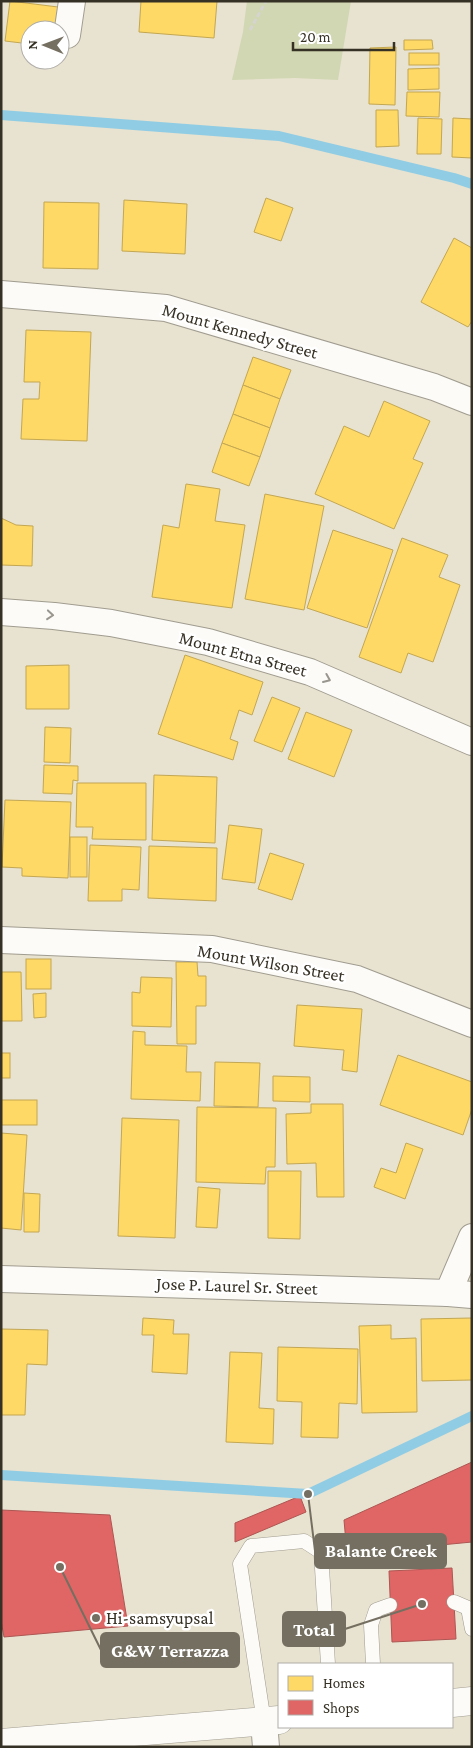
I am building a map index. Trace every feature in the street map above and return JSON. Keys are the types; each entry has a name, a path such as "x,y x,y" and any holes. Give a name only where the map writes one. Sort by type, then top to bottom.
{"main road":[{"path":"453,1703 472,1701"},
{"path":"1,1744 270,1730"}],"street":[{"path":"69,20 72,1"},
{"name":"Mount Kennedy Street","path":"1,294 166,308 434,386 472,402"},
{"name":"Mount Etna Street","path":"1,612 111,623 208,642 310,672 472,742"},
{"name":"Mount Wilson Street","path":"1,940 212,949 357,979 472,1024"},
{"path":"460,1294 472,1237"},
{"name":"Jose P. Laurel Sr. Street","path":"1,1278 460,1294"}],"lane":[{"path":"270,1730 240,1564 251,1546 304,1542 321,1552 328,1663"},
{"path":"454,1602 468,1608 472,1629"},
{"path":"373,1663 371,1625 376,1610 390,1606"}],"path":[{"path":"250,30 266,1"}],"green space":[{"path":"247,1 351,1 338,80 295,78 232,80 243,32"}],"building: Homes":[{"path":"10,1 58,7 57,20 20,20 20,43 5,41"},
{"path":"141,1 217,1 214,38 139,32"},
{"path":"404,40 432,40 433,49 404,50"},
{"path":"396,47 395,105 369,104 370,48"},
{"path":"409,53 439,53 439,65 409,65"},
{"path":"439,68 439,89 408,90 408,69"},
{"path":"407,92 440,92 439,117 406,116"},
{"path":"376,110 398,110 399,146 376,147"},
{"path":"418,118 442,119 441,154 417,154"},
{"path":"453,118 472,119 472,158 452,157"},
{"path":"266,198 293,208 281,241 254,232"},
{"path":"124,200 187,204 185,254 122,251"},
{"path":"44,202 99,203 98,269 43,268"},
{"path":"454,238 472,248 472,321 468,327 421,302"},
{"path":"26,330 91,332 87,441 21,439 23,399 39,399 40,382 24,382"},
{"path":"253,357 291,370 280,399 243,385"},
{"path":"243,385 280,399 270,428 233,414"},
{"path":"384,401 430,421 413,459 423,463 394,529 315,494 344,426 369,437"},
{"path":"233,414 270,428 260,457 222,443"},
{"path":"222,443 260,457 249,486 212,472"},
{"path":"186,484 220,489 215,521 245,525 232,608 152,597 163,525 179,528"},
{"path":"265,494 324,506 304,610 245,599"},
{"path":"1,518 16,525 33,526 32,566 1,565"},
{"path":"333,530 393,550 367,628 307,608"},
{"path":"402,538 448,555 439,577 460,585 433,662 408,653 401,673 359,657"},
{"path":"185,655 263,682 252,715 239,710 230,739 238,742 233,760 158,734"},
{"path":"69,665 69,709 26,709 26,666"},
{"path":"272,697 300,708 282,752 254,741"},
{"path":"306,712 352,730 334,777 288,759"},
{"path":"45,727 71,728 70,763 44,762"},
{"path":"44,765 78,766 78,781 73,780 72,794 43,793"},
{"path":"154,775 217,777 215,843 152,840"},
{"path":"77,783 146,783 146,840 92,839 93,827 76,827"},
{"path":"5,800 71,802 68,878 22,876 22,868 2,867"},
{"path":"229,825 262,829 255,883 222,879"},
{"path":"70,837 87,837 87,877 70,877"},
{"path":"90,845 141,847 139,890 122,889 122,901 88,901"},
{"path":"149,846 217,848 216,901 148,898"},
{"path":"270,853 304,864 292,900 258,889"},
{"path":"26,959 51,959 51,989 26,989"},
{"path":"176,962 197,962 198,976 206,976 206,1006 196,1006 196,1044 177,1044"},
{"path":"1,972 21,972 22,1021 1,1021"},
{"path":"141,977 172,978 171,1027 132,1026 132,992 140,993"},
{"path":"46,993 46,1017 34,1018 33,994"},
{"path":"297,1005 362,1009 357,1072 342,1070 344,1050 294,1046"},
{"path":"133,1031 145,1032 145,1045 187,1046 186,1072 201,1072 200,1101 131,1099"},
{"path":"1,1053 10,1053 10,1078 1,1078"},
{"path":"398,1055 472,1082 472,1109 463,1135 380,1105"},
{"path":"215,1062 260,1063 258,1107 214,1106"},
{"path":"273,1076 310,1077 310,1102 273,1101"},
{"path":"1,1100 37,1100 37,1125 1,1125"},
{"path":"311,1104 343,1104 344,1197 317,1197 316,1163 287,1164 286,1114 311,1113"},
{"path":"197,1107 276,1108 275,1167 266,1167 265,1184 196,1182"},
{"path":"122,1118 179,1120 175,1238 118,1236"},
{"path":"1,1133 27,1135 21,1230 1,1228"},
{"path":"406,1143 423,1149 405,1199 374,1187 381,1168 396,1173"},
{"path":"268,1171 301,1171 300,1239 268,1238"},
{"path":"198,1187 220,1189 217,1228 196,1227"},
{"path":"24,1193 40,1194 39,1232 24,1232"},
{"path":"143,1318 174,1320 173,1334 189,1334 187,1374 152,1372 154,1335 142,1335"},
{"path":"472,1318 472,1380 422,1381 421,1319"},
{"path":"391,1325 391,1339 416,1338 417,1412 362,1413 359,1326"},
{"path":"1,1329 48,1330 47,1365 27,1364 25,1415 1,1415"},
{"path":"278,1347 358,1349 357,1404 339,1403 338,1438 301,1437 302,1402 277,1401"},
{"path":"230,1352 262,1353 259,1408 274,1409 273,1444 226,1442"}],"building: Shops":[{"path":"472,1462 472,1542 347,1554 344,1520"},
{"path":"300,1496 306,1512 235,1542 235,1523"},
{"path":"1,1510 110,1515 128,1626 4,1637 1,1620"},
{"path":"452,1568 456,1639 392,1642 389,1571"}],"waterway":[{"path":"1,115 279,136 472,184"},
{"path":"1,1475 308,1494 472,1416"}],"place":[{"name":"Balante Creek","path":"308,1494"},
{"name":"G&W Terrazza","path":"60,1567"},
{"name":"Total","path":"422,1604"},
{"name":"Hi-samsyupsal","path":"96,1618"}]}
